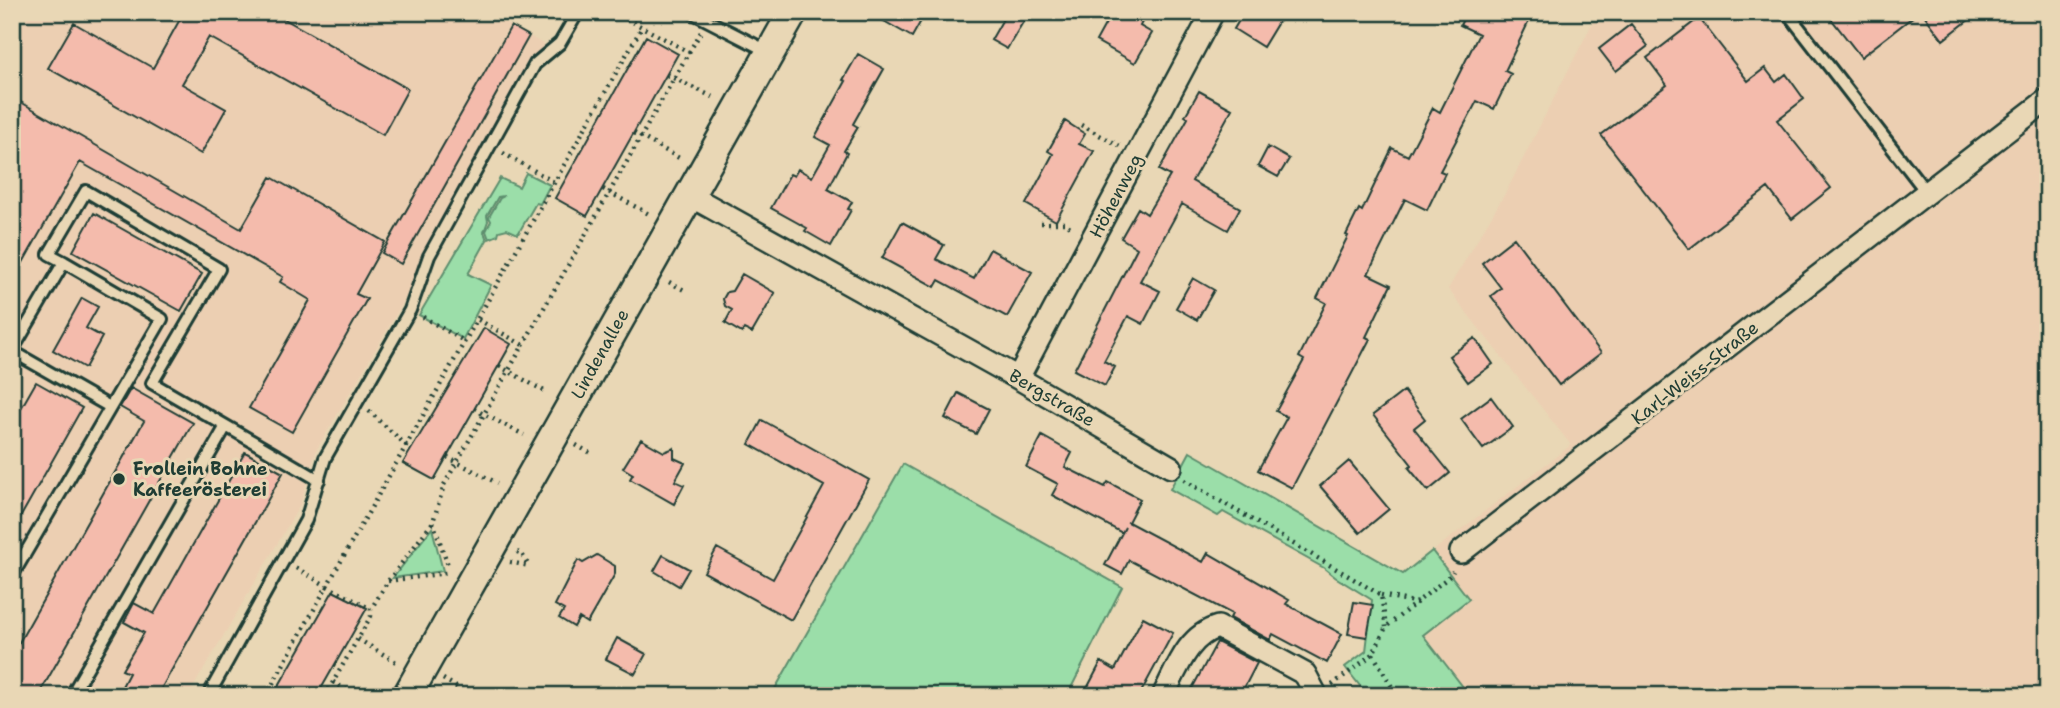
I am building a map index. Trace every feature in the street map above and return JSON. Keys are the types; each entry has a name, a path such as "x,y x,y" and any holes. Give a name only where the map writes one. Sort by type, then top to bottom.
{"street":[{"name":"Lindenallee","path":"407,696 793,12"},
{"name":"Höhenweg","path":"1018,378 1213,12"},
{"name":"Karl-Weiss-Straße","path":"1461,552 2048,99"},
{"name":"Bergstraße","path":"689,195 1018,378 1171,467"},
{"path":"1163,696 1190,645 1205,631 1218,627 1305,674 1314,694"}],"lane":[{"path":"208,696 306,520 325,458 410,310 429,256 535,64 560,43 579,12"},
{"path":"691,12 769,52"},
{"path":"1787,12 1927,193"},
{"path":"12,576 162,319 49,254 86,191 219,269 152,383 319,480"},
{"path":"64,262 12,351 110,407"},
{"path":"71,696 226,426"}],"path":[{"path":"325,696 370,616 370,609 433,522 444,485 689,52 614,12"},
{"path":"266,696 642,27"},
{"path":"667,75 715,98"},
{"path":"1082,125 1136,155"},
{"path":"634,133 681,159"},
{"path":"489,146 554,182"},
{"path":"603,189 649,214"},
{"path":"1041,223 1065,223 1092,241"},
{"path":"669,282 684,290"},
{"path":"410,310 464,341"},
{"path":"477,319 523,345"},
{"path":"499,366 548,393"},
{"path":"356,404 369,411 407,446"},
{"path":"474,409 524,435"},
{"path":"576,445 592,454"},
{"path":"447,457 497,482"},
{"path":"1171,467 1188,484 1381,595 1418,603"},
{"path":"388,581 447,570 433,522"},
{"path":"509,562 529,566 522,554 515,551"},
{"path":"1314,694 1335,683 1373,654 1386,627 1451,575 1461,552"},
{"path":"282,560 370,609"},
{"path":"1381,595 1386,627"},
{"path":"358,639 396,662"},
{"path":"1373,654 1395,692 1401,696"},
{"path":"443,679 460,689"},
{"path":"333,682 356,696"}],"shaded area":[{"path":"30,12 487,12 545,45 397,313 317,449 300,505 188,696 12,696 12,44"},
{"path":"1598,12 2048,12 2048,696 1470,696 1422,635 1403,574 1571,445 1448,289 1506,192"}],"green space":[{"path":"526,173 550,185 518,234 507,229 499,231 498,235 489,239 486,231 491,221 489,217 504,196 498,197 487,216 484,232 487,240 468,274 491,285 463,339 419,315 500,178 519,187"},
{"path":"1190,452 1403,574 1432,551 1469,599 1423,635 1470,696 1368,696 1345,667 1366,651 1372,600 1324,568 1223,512 1218,516 1170,489"},
{"path":"903,464 1122,587 1067,696 771,696"},
{"path":"432,528 443,571 393,578"}],"building":[{"path":"184,12 272,12 408,89 383,135 209,37 182,84 226,109 201,154 48,68 74,23 153,68"},
{"path":"868,12 926,12 912,37"},
{"path":"1007,12 1029,12 1007,49 991,40"},
{"path":"1112,12 1124,12 1142,22 1140,26 1152,33 1135,63 1096,41"},
{"path":"1244,12 1268,12 1280,19 1263,47 1234,29"},
{"path":"1467,12 1510,12 1529,21 1505,71 1511,74 1494,109 1477,101 1440,171 1445,173 1427,210 1405,199 1368,274 1391,285 1366,337 1370,339 1292,488 1258,470 1287,417 1276,411 1304,360 1299,357 1326,303 1317,298 1359,209 1362,211 1392,148 1408,156 1433,108 1440,112 1479,34 1460,25"},
{"path":"1826,12 1919,12 1861,57"},
{"path":"1922,12 1979,12 1943,40"},
{"path":"1699,18 1748,81 1765,68 1776,82 1786,74 1804,99 1777,120 1831,188 1792,219 1768,188 1689,249 1601,135 1667,85 1647,58"},
{"path":"1631,24 1648,46 1616,71 1599,49"},
{"path":"511,26 529,36 401,264 382,253"},
{"path":"646,36 678,54 587,216 555,198"},
{"path":"858,54 884,69 853,124 858,127 844,151 847,153 828,189 852,202 848,209 851,210 831,246 805,231 807,228 771,208 790,174 794,176 798,169 812,177 830,145 815,137"},
{"path":"1199,91 1232,109 1192,181 1240,208 1228,230 1182,204 1140,281 1160,291 1143,324 1128,316 1104,361 1115,367 1105,386 1074,370 1137,248 1121,238 1138,208 1147,214 1170,176 1159,170 1188,118 1185,116"},
{"path":"12,97 241,229 271,177 385,242 356,294 367,299 292,432 249,408 310,300 280,282 283,277 80,162 12,282"},
{"path":"1065,121 1085,134 1079,144 1094,151 1056,221 1026,204 1053,154 1048,151"},
{"path":"1268,147 1289,159 1278,177 1258,166"},
{"path":"94,213 202,274 181,311 73,251"},
{"path":"902,222 944,245 936,259 974,279 990,249 1032,272 1007,317 939,280 935,287 882,258"},
{"path":"1514,238 1601,353 1559,385 1491,296 1501,288 1482,263"},
{"path":"742,274 775,293 752,333 744,329 742,333 725,323 732,310 725,306 723,299 727,292 732,291"},
{"path":"1193,278 1214,290 1197,320 1176,308"},
{"path":"82,298 98,307 86,328 102,337 85,368 53,350"},
{"path":"484,328 511,344 434,480 403,463"},
{"path":"1475,338 1493,364 1468,382 1449,356"},
{"path":"36,382 82,408 12,532 12,424"},
{"path":"131,388 193,423 38,696 12,696 12,655 144,421 120,407"},
{"path":"1404,391 1425,419 1414,428 1450,473 1428,491 1409,468 1412,465 1373,415"},
{"path":"958,393 989,409 976,434 945,418"},
{"path":"1491,397 1513,427 1483,449 1461,419"},
{"path":"762,420 869,480 791,620 704,572 717,548 773,579 824,486 749,444"},
{"path":"1042,436 1072,453 1065,467 1105,487 1108,482 1140,499 1128,522 1203,562 1208,553 1289,600 1286,604 1342,634 1327,663 1273,634 1270,640 1230,618 1232,614 1129,560 1122,574 1105,565 1122,533 1052,495 1058,484 1026,467"},
{"path":"641,439 664,452 674,448 674,458 685,463 675,481 684,485 674,504 630,479 633,474 623,468"},
{"path":"245,452 283,473 157,696 117,696 129,673 122,670 144,633 124,622 134,603 154,614"},
{"path":"1349,461 1389,509 1360,533 1320,486"},
{"path":"597,555 615,566 615,574 587,623 579,618 574,627 559,618 564,610 555,605 578,560 583,563"},
{"path":"663,555 689,569 679,586 654,571"},
{"path":"333,591 367,608 317,696 273,696"},
{"path":"1354,602 1373,605 1367,637 1348,634"},
{"path":"1143,617 1173,633 1139,696 1083,696 1101,662 1115,670"},
{"path":"617,638 646,654 635,674 606,659"},
{"path":"1217,642 1257,663 1240,696 1188,696"}],"place":[{"name":"Frollein Bohne Kaffeerösterei","path":"119,479"}]}
